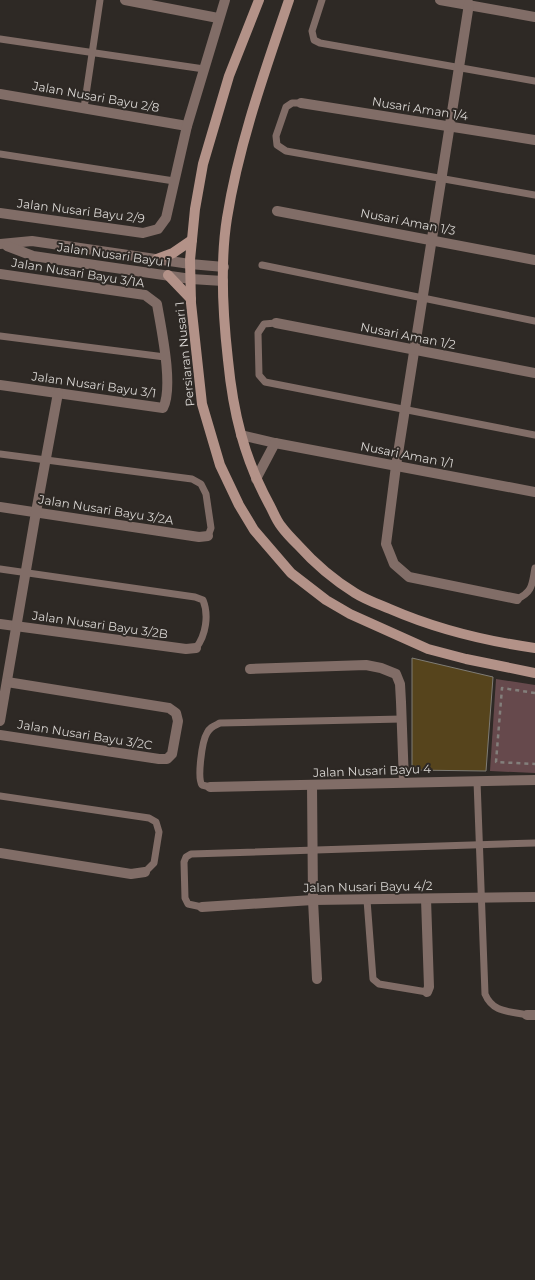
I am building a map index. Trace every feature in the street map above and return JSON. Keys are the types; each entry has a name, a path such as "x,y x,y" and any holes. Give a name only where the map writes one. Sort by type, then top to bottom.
{"main road":[{"name":"Persiaran Nusari 1","path":"258,0 229,76 203,164 195,209 190,264 190,298 202,404 220,465 239,505 254,530 291,573 326,600 350,614 428,649 535,673"},
{"path":"289,0 240,158 227,220 223,281 225,332 234,412 256,479 281,526 308,556 332,578 357,594 428,624 494,642 535,648"},
{"path":"157,260 173,253 192,240"},
{"path":"168,275 190,298"}],"street":[{"path":"125,0 218,18"},
{"path":"174,181 187,126 224,0"},
{"path":"440,0 535,17"},
{"path":"469,4 396,466 386,544 394,564 409,577 517,599"},
{"name":"Jalan Nusari Bayu 2/8","path":"0,94 187,126"},
{"name":"Nusari Aman 1/4","path":"301,103 535,140"},
{"name":"Jalan Nusari Bayu 2/9","path":"0,213 143,233 158,229 166,218 174,181"},
{"name":"Nusari Aman 1/3","path":"277,211 535,260"},
{"name":"Jalan Nusari Bayu 1","path":"2,244 32,241 157,260 224,267"},
{"name":"Jalan Nusari Bayu 1","path":"2,244 33,256 190,279 223,281"},
{"name":"Jalan Nusari Bayu 3/1A","path":"0,274 145,295 157,304 165,357"},
{"name":"Nusari Aman 1/2","path":"276,323 535,373"},
{"name":"Jalan Nusari Bayu 3/1","path":"0,385 163,408 167,400 165,357"},
{"path":"0,721 3,682 17,626 58,393"},
{"name":"Nusari Aman 1/1","path":"242,435 275,443 535,492"},
{"path":"256,479 275,443"},
{"name":"Jalan Nusari Bayu 3/2A","path":"0,507 199,537 208,536"},
{"name":"Jalan Nusari Bayu 3/2B","path":"0,624 186,649 196,648"},
{"path":"250,668 366,665 396,674 400,684 404,782"},
{"name":"Jalan Nusari Bayu 3/2C","path":"0,735 159,759 167,758 172,754 178,721 176,713 169,708 3,682"},
{"name":"Jalan Nusari Bayu 4","path":"210,787 535,780"},
{"path":"312,786 316,979"},
{"path":"0,853 131,874 145,872"},
{"name":"Jalan Nusari Bayu 4/2","path":"202,907 313,900 535,897"},
{"path":"426,899 429,987 426,992"}],"lane":[{"path":"84,108 100,0"},
{"path":"322,0 312,31 314,40 320,43 535,82"},
{"path":"0,39 204,69"},
{"path":"301,103 292,102 286,107 276,136 277,145 286,151 535,196"},
{"path":"0,154 174,181"},
{"path":"262,265 535,321"},
{"path":"276,323 264,324 258,333 259,375 265,382 535,435"},
{"path":"0,336 165,357"},
{"path":"0,454 192,479 201,484 206,494 211,528 208,536"},
{"path":"517,599 527,594 532,586 535,568"},
{"path":"0,569 195,597 203,600 207,610 203,639 196,648"},
{"path":"210,787 202,785 199,779 204,743 206,734 212,727 220,723 402,720"},
{"path":"477,781 485,994 489,1003 496,1008 531,1015"},
{"path":"0,796 149,818 156,822 159,832 154,863 145,872"},
{"path":"202,907 188,904 185,898 184,862 186,857 191,854 535,843"},
{"path":"367,900 373,979 379,984 426,992"}],"path":[{"path":"535,693 502,688 496,762 535,764"}],"shaded area":[{"path":"496,679 535,685 535,773 490,771"}],"building":[{"path":"412,658 493,677 486,771 412,770"}]}
